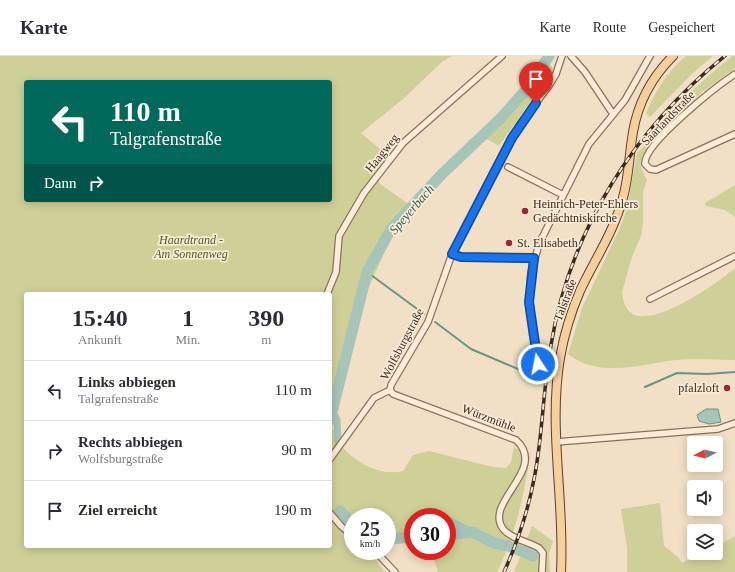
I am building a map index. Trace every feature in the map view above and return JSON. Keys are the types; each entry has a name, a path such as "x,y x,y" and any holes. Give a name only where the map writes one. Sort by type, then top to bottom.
{"main road":[{"name":"Talstraße","path":"561,572 562,538 556,442 556,411 558,372 568,323 580,291 620,209 626,188 633,133 641,104 658,72 673,56"}],"street":[{"name":"Haagweg","path":"327,292 336,272 339,236 364,194 403,143 502,56"},
{"name":"Wolfsburgstraße","path":"332,456 374,398 390,390 391,385 428,322 452,254 512,138 550,84 556,74 562,56"},
{"path":"571,56 586,72 613,114"},
{"path":"538,364 529,302 534,258 545,230 589,144 625,100 650,56"},
{"name":"Saarlandstraße","path":"735,74 704,96 681,118 647,154 645,164 652,170 661,169 735,134"},
{"path":"508,167 563,194"},
{"path":"452,254 461,257 534,258"},
{"path":"650,299 735,256"},
{"name":"Würzmühle","path":"390,390 394,394 516,440 523,446 525,457 522,474 500,507 500,523 505,530 540,548 543,553 542,572"},
{"path":"556,442 718,429 735,423"},
{"path":"332,515 344,528"},
{"path":"383,560 394,572"}],"green space":[{"name":"Haardtrand - Am Sonnenweg","path":"0,56 452,56 443,61 403,99 361,133 388,156 374,173 380,184 407,203 369,287 332,410 332,292 24,292 24,548 332,548 332,425 339,441 347,452 359,462 381,471 403,471 413,455 429,451 493,467 506,468 511,462 514,447 530,456 518,516 509,544 497,572 438,572 434,560 456,560 456,508 404,508 404,543 396,544 396,508 344,508 344,560 376,560 385,572 0,572"},
{"path":"686,56 713,56 692,74 650,117 646,113 658,89 667,75"},
{"path":"732,56 735,56 735,68 702,92 659,136 654,131 672,111 711,73"},
{"path":"547,63 553,68 551,72 499,146 485,138 531,88"},
{"path":"652,142 642,156 641,160 641,168 647,180 643,192 643,224 641,236 632,257 622,292 625,304 628,310 637,316 650,316 666,311 699,294 735,268 735,360 683,359 620,368 607,368 580,362 568,354 582,308 620,228 627,209 637,153 646,144"},
{"path":"735,185 735,217 725,210 706,206 705,203"},
{"path":"660,503 664,546 678,557 682,563 688,560 723,560 723,543 735,536 735,572 627,572 627,548 621,509"},
{"path":"532,526 553,541 549,553 550,572 514,572"}],"shaded area":[{"path":"706,409 718,409 721,422 709,424 699,421 697,415"}],"waterway":[{"name":"Speyerbach","path":"332,412 367,272 391,229 441,175 501,118 529,86 549,56"},
{"path":"367,272 424,314"},
{"path":"435,322 471,349 539,378"},
{"path":"645,387 677,373 707,374 735,372"},
{"path":"332,411 337,420 338,442"},
{"name":"Speyerbach","path":"340,511 344,515"},
{"path":"456,524 472,532"},
{"name":"Speyerbach","path":"456,534 472,532 494,543 509,546 533,556"},
{"name":"Speyerbach","path":"396,538 404,538"}],"railway":[{"path":"504,572 514,548 533,487 538,458 546,377 551,345 560,303 574,261 591,222 611,184 635,149 663,115 692,84 725,56"}],"place":[{"name":"Heinrich-Peter-Ehlers Gedächtniskirche","path":"525,211"},
{"name":"St. Elisabeth","path":"509,243"},
{"name":"pfalzloft","path":"727,388"}],"route":[{"path":"536,103 512,138 452,254 461,257 534,258 529,288 529,302 538,364"}]}
